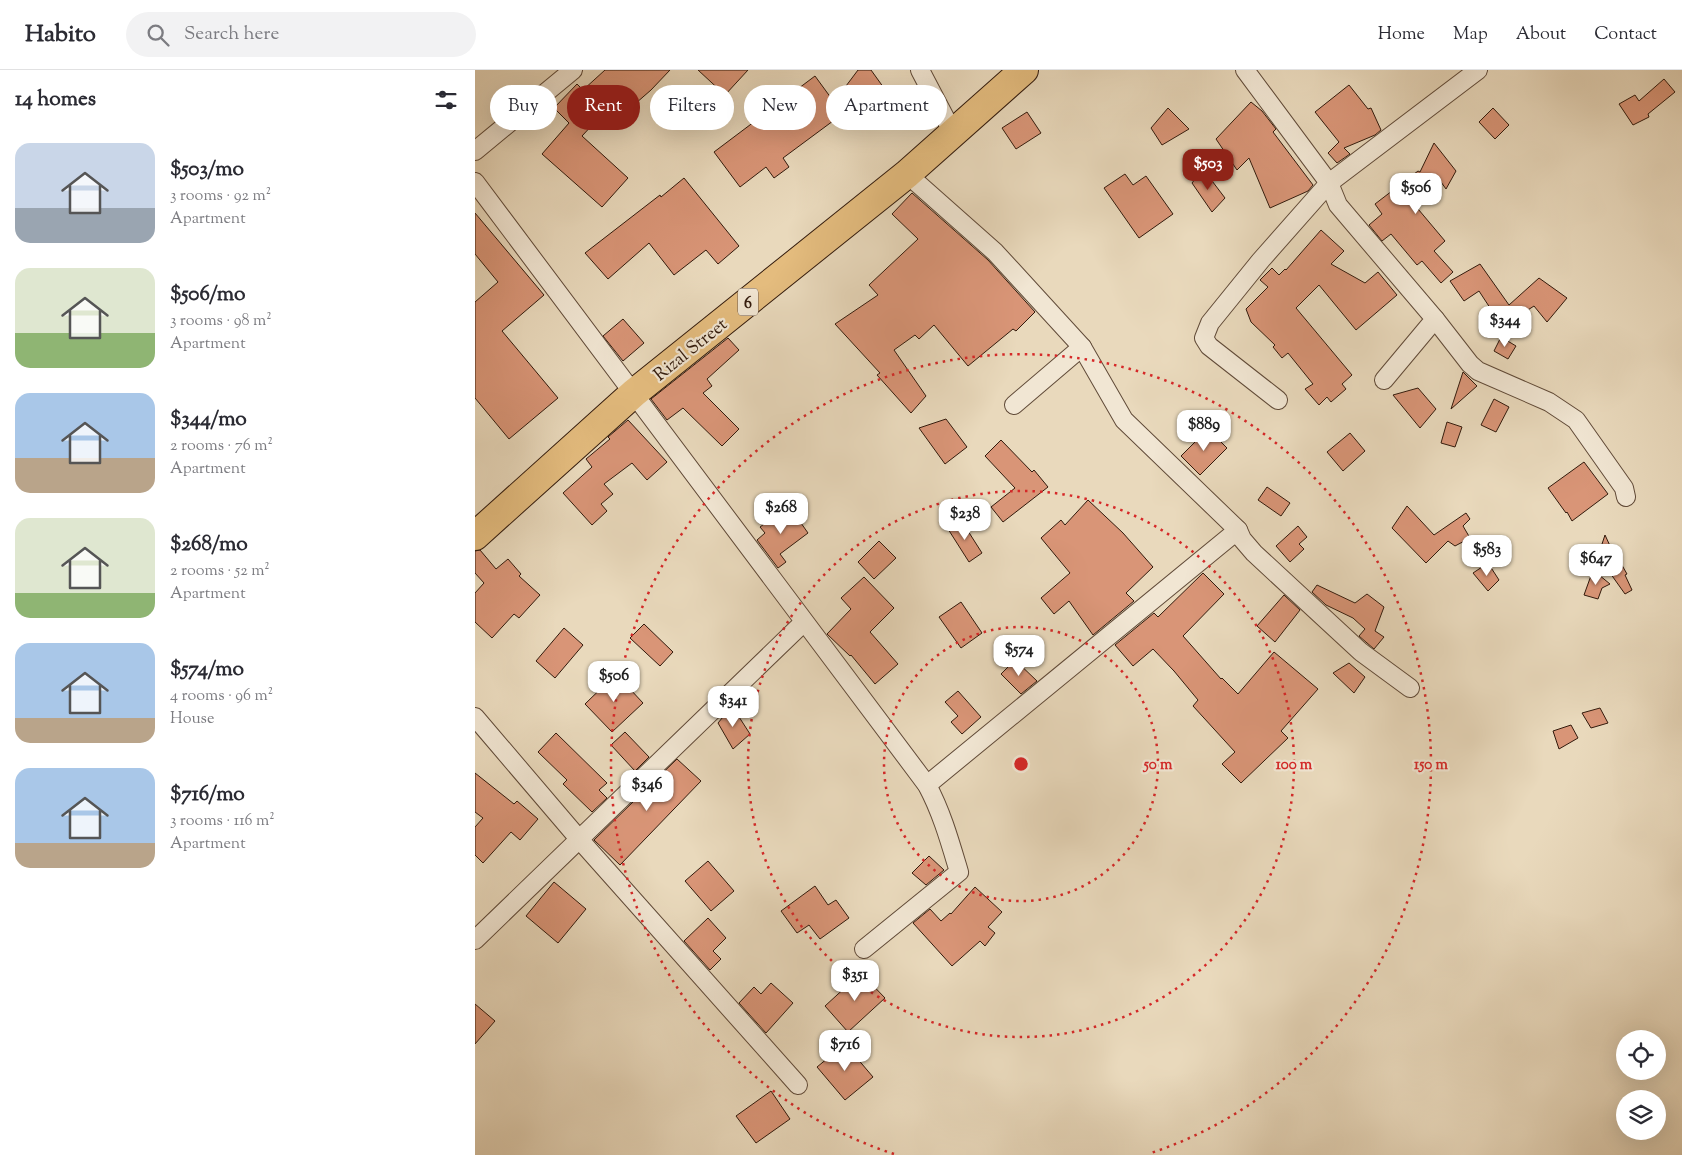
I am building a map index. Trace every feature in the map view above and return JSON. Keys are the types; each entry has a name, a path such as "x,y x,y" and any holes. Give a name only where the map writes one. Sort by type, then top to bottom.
{"highway":[{"name":"Rizal Street","path":"475,536 634,393 907,174 1024,70"}],"street":[{"path":"475,151 573,70"},
{"path":"920,70 953,133"},
{"path":"1245,70 1329,183 1338,205 1435,319 1470,364 1478,371 1549,402 1576,420 1624,488 1626,497"},
{"path":"1278,400 1209,346 1204,338 1210,323 1261,260 1329,183 1478,70"},
{"path":"907,174 990,247 1082,347 1124,420 1238,530 1242,539 1254,553 1361,652 1409,688"},
{"path":"475,182 927,785 944,823 959,872 864,948"},
{"path":"1384,380 1435,319"},
{"path":"1014,405 1082,347"},
{"path":"927,785 1238,530"},
{"path":"475,940 804,622"},
{"path":"475,717 579,839 798,1085"}],"building":[{"path":"605,70 670,70 656,85 650,85 650,91 640,100 640,85 588,85"},
{"path":"698,70 748,70 734,85 714,85"},
{"path":"858,70 871,70 882,85 847,85"},
{"path":"815,76 826,91 826,126 783,158 789,167 774,178 766,167 740,187 714,152 744,129 816,130 816,85 803,85"},
{"path":"1664,79 1675,92 1648,114 1649,117 1633,125 1619,104 1635,95 1639,101"},
{"path":"1349,85 1368,109 1371,108 1381,130 1375,135 1344,148 1350,154 1337,163 1328,153 1339,142 1315,112"},
{"path":"567,94 567,121 557,111 557,105"},
{"path":"1251,102 1262,111 1276,129 1273,132 1313,185 1308,191 1270,208 1249,158 1237,170 1216,139"},
{"path":"1168,108 1189,129 1162,145 1151,128"},
{"path":"1493,108 1509,125 1495,139 1479,122"},
{"path":"1027,112 1041,133 1016,149 1002,128"},
{"path":"567,125 567,130 588,130 582,136 628,178 602,207 542,154"},
{"path":"1434,143 1456,171 1446,189 1441,182 1413,203 1445,241 1434,251 1453,272 1441,283 1422,261 1417,265 1391,234 1382,241 1369,225 1382,214 1375,204 1418,171 1420,172"},
{"path":"1203,169 1225,198 1212,212 1192,183"},
{"path":"1125,174 1133,185 1146,176 1173,214 1139,238 1104,188"},
{"path":"684,178 739,246 718,264 706,250 674,275 649,243 608,279 585,253"},
{"path":"912,193 988,260 1035,312 1016,331 1013,329 968,366 934,325 919,339 915,335 894,350 926,396 911,413 877,375 880,373 835,324 878,295 869,285 918,239 892,214"},
{"path":"475,213 544,295 502,331 558,398 509,439 475,398 475,302 498,282 475,254"},
{"path":"1321,230 1344,251 1331,264 1365,283 1378,272 1397,295 1356,330 1319,285 1296,308 1352,375 1342,384 1346,389 1331,402 1327,397 1319,405 1305,389 1313,384 1288,353 1282,358 1273,347 1275,345 1251,322 1246,309 1268,287 1260,280 1272,268 1279,275 1286,270"},
{"path":"1480,264 1509,305 1539,278 1567,298 1547,322 1534,306 1486,337 1481,331 1496,317 1479,291 1464,301 1450,281"},
{"path":"623,319 644,343 623,361 603,336"},
{"path":"1501,337 1516,346 1508,359 1494,351"},
{"path":"728,338 739,350 707,379 712,386 703,393 739,429 722,446 683,408 667,420 651,399"},
{"path":"1463,372 1477,386 1451,409"},
{"path":"1418,388 1436,409 1420,428 1393,395"},
{"path":"1494,399 1509,407 1496,432 1481,425"},
{"path":"946,419 967,447 945,464 919,428"},
{"path":"628,420 667,462 647,480 632,463 604,484 613,494 601,504 607,511 592,525 563,493 592,467 586,459 610,439 608,437"},
{"path":"1447,422 1462,427 1455,447 1441,443"},
{"path":"1208,429 1227,448 1200,475 1181,456"},
{"path":"1350,433 1365,451 1343,471 1327,452"},
{"path":"1001,440 1032,472 1034,470 1048,487 1003,522 991,507 1015,488 985,456"},
{"path":"1584,462 1608,494 1572,521 1548,488"},
{"path":"1267,487 1290,503 1281,516 1258,500"},
{"path":"1088,500 1123,533 1153,567 1126,593 1134,601 1093,635 1069,601 1054,614 1041,598 1070,573 1041,538 1061,520 1065,525"},
{"path":"789,506 808,533 780,554 786,562 778,568 757,540 765,533 760,527"},
{"path":"1407,506 1434,535 1466,513 1470,519 1463,526 1470,538 1455,546 1448,541 1426,563 1392,528"},
{"path":"961,520 982,553 969,562 948,529"},
{"path":"1298,526 1307,537 1299,544 1304,549 1290,562 1276,546"},
{"path":"1605,535 1617,561 1619,560 1627,574 1625,575 1632,590 1625,594 1598,556"},
{"path":"879,541 896,558 874,579 858,562"},
{"path":"480,550 496,569 508,559 521,574 519,576 540,595 519,618 514,614 492,638 475,622 475,593 484,583 475,573 475,551"},
{"path":"1488,563 1499,580 1488,591 1473,573"},
{"path":"1593,570 1610,584 1602,588 1598,599 1584,595"},
{"path":"1203,573 1224,594 1183,636 1221,679 1238,694 1274,652 1318,689 1281,731 1288,738 1241,783 1222,764 1235,752 1193,706 1198,700 1174,671 1153,649 1133,666 1115,645 1154,613 1158,617"},
{"path":"864,577 894,608 870,632 898,664 875,684 851,655 827,634 851,609 841,598"},
{"path":"1317,585 1355,603 1367,594 1384,607 1375,631 1384,637 1374,649 1359,636 1365,629 1353,618 1326,605 1312,592"},
{"path":"1284,595 1300,610 1275,642 1257,626"},
{"path":"961,602 982,633 961,648 939,617"},
{"path":"644,624 673,652 660,666 630,638"},
{"path":"564,628 583,645 555,678 536,661"},
{"path":"1015,660 1037,681 1021,694 1001,674"},
{"path":"1349,663 1365,677 1354,693 1333,673"},
{"path":"616,674 643,703 612,732 585,704"},
{"path":"958,691 981,717 962,734 951,722 958,716 945,702"},
{"path":"732,706 750,734 733,749 718,723"},
{"path":"1600,708 1608,723 1591,728 1582,713"},
{"path":"1571,725 1578,738 1559,749 1553,731"},
{"path":"625,732 649,757 635,771 611,745"},
{"path":"556,733 607,783 599,790 607,798 592,812 563,784 567,780 538,752"},
{"path":"677,759 701,781 620,865 594,840"},
{"path":"475,773 514,804 517,801 538,819 520,840 511,832 483,863 475,855 475,827 483,818 475,812"},
{"path":"929,856 944,870 926,885 912,873"},
{"path":"708,861 734,891 711,911 685,881"},
{"path":"554,882 586,909 558,943 526,916"},
{"path":"815,886 828,905 836,900 849,918 820,939 809,925 797,933 781,911"},
{"path":"975,887 1002,912 988,927 995,933 985,946 980,941 952,966 913,923 930,909 941,921 951,914"},
{"path":"708,918 726,938 713,951 721,959 710,970 684,941"},
{"path":"861,973 885,998 848,1032 825,1006"},
{"path":"771,983 793,1003 766,1033 739,1003 754,987 761,994"},
{"path":"475,1004 495,1021 475,1044"},
{"path":"845,1044 873,1077 845,1100 817,1067"},
{"path":"771,1091 790,1119 756,1143 736,1116"}]}
